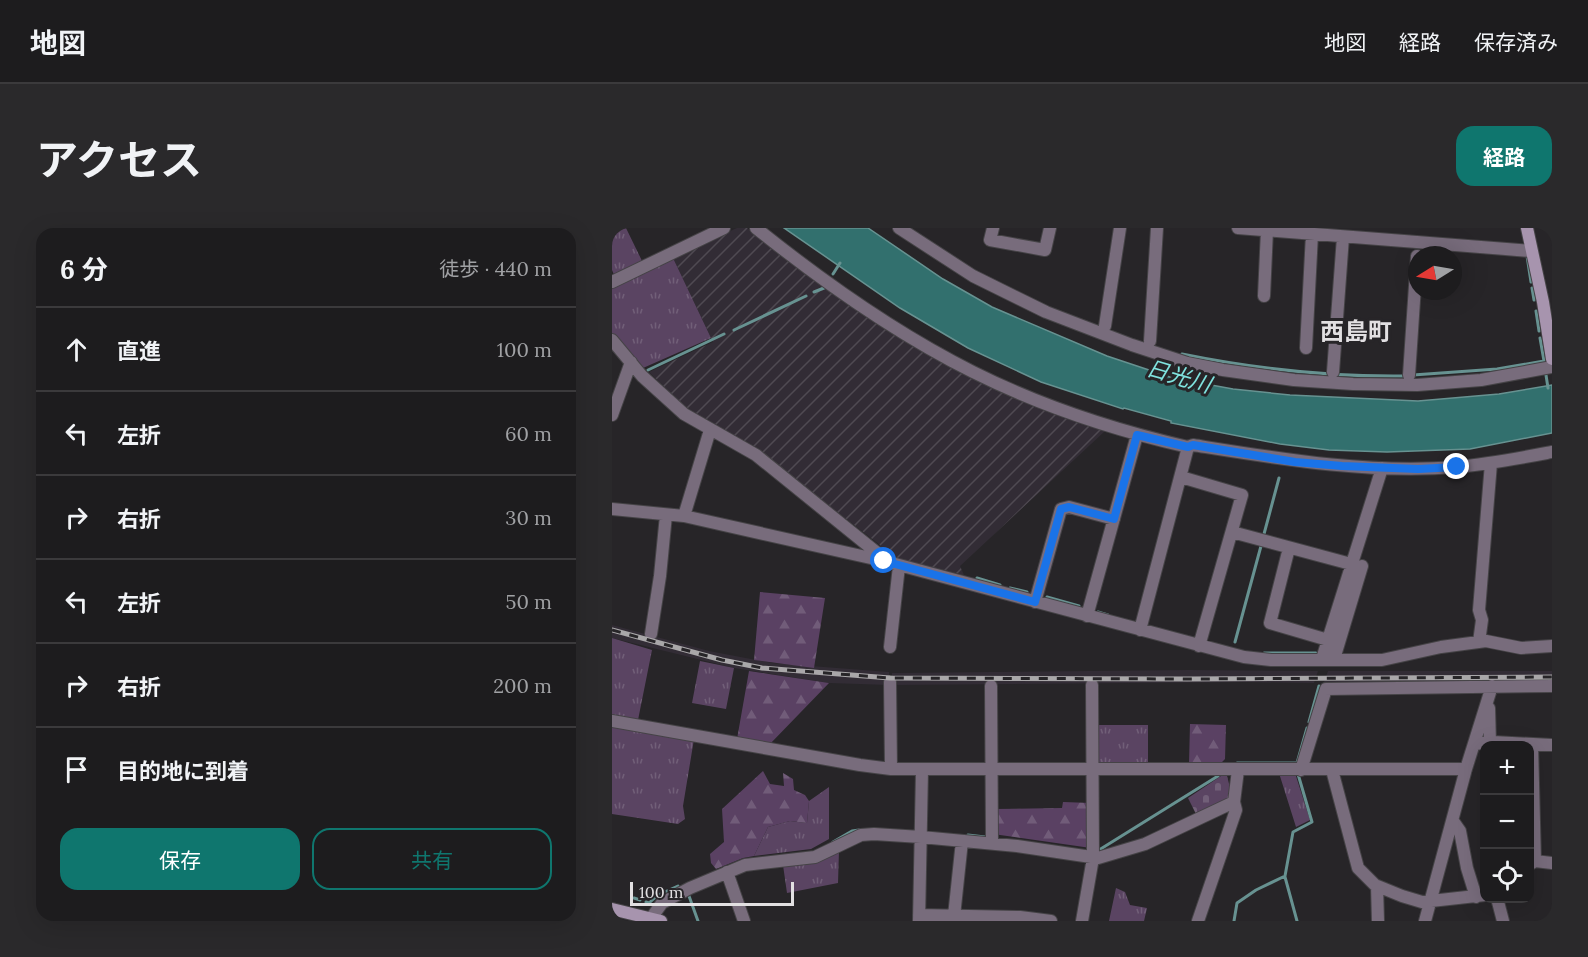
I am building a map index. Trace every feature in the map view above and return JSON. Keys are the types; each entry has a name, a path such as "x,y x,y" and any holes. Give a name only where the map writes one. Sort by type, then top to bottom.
{"main road":[{"path":"1527,228 1552,359"},
{"path":"612,909 649,919"}],"street":[{"path":"612,282 723,228"},
{"path":"756,228 794,258 868,309 919,342 972,372 1020,393 1137,435 1188,447 1193,445 1295,462 1382,468 1457,467 1552,452"},
{"path":"899,228 973,276 1046,312 1186,363 1294,380 1417,385 1481,380 1552,367"},
{"path":"993,228 990,240 1045,250 1050,228"},
{"path":"1105,326 1120,228"},
{"path":"1150,341 1157,228"},
{"path":"1238,228 1343,237 1408,249"},
{"path":"1264,296 1267,230"},
{"path":"1306,348 1312,234"},
{"path":"1334,372 1343,237"},
{"path":"1462,251 1531,251"},
{"path":"1409,375 1414,300"},
{"path":"612,340 642,376 684,414 756,455 876,552 884,561"},
{"path":"612,416 631,362"},
{"path":"684,516 710,430"},
{"path":"1087,616 1137,435"},
{"path":"1140,630 1188,447"},
{"path":"1479,642 1482,620 1479,610 1491,463"},
{"path":"1328,659 1382,468"},
{"path":"1181,477 1242,495 1199,646"},
{"path":"1035,602 1061,509 1069,507 1114,519"},
{"path":"612,509 684,516 884,561 1244,657 1271,660 1382,660 1441,646 1486,641 1521,648 1552,646"},
{"path":"651,634 666,514"},
{"path":"1232,532 1356,565"},
{"path":"1289,548 1270,623 1328,640"},
{"path":"1328,659 1328,640 1356,565"},
{"path":"890,647 899,566"},
{"path":"890,682 891,769"},
{"path":"1082,921 1092,858 1092,685"},
{"path":"991,686 992,843"},
{"path":"1425,921 1466,769 1492,686"},
{"path":"1301,770 1326,689 1552,686"},
{"path":"1488,699 1490,741"},
{"path":"612,720 891,769 1466,769"},
{"path":"1474,744 1480,744"},
{"path":"1534,744 1552,745"},
{"path":"922,770 919,918 954,916 1051,921"},
{"path":"1198,921 1236,810 1234,801 1238,770"},
{"path":"1332,770 1358,868 1377,886 1414,900 1430,902 1480,896 1467,868 1460,831 1453,821"},
{"path":"1532,795 1532,849"},
{"path":"649,919 662,903 745,865 815,857 861,835 962,840 1092,858 1145,844 1234,801"},
{"path":"954,916 962,840"},
{"path":"1534,863 1552,863"},
{"path":"727,873 744,921"},
{"path":"1377,886 1378,921"},
{"path":"1498,903 1503,921"}],"shaded area":[{"path":"737,228 747,228 861,310 961,371 1063,417 1105,431 960,566 964,575 886,554 880,545 757,450 687,409 649,372 713,342 673,258"},
{"path":"612,625 709,651 772,663 889,672 889,685 829,683 734,668 612,638"},
{"path":"1318,671 1314,683 892,685 892,673"},
{"path":"1328,671 1552,671 1552,683 1323,685"}],"green space":[{"path":"612,228 626,228 643,263 615,277 612,270"},
{"path":"673,258 711,338 643,368 612,333 612,284"},
{"path":"760,592 825,598 814,668 754,660"},
{"path":"612,638 652,650 638,720 612,716"},
{"path":"700,661 734,668 726,709 692,703"},
{"path":"749,671 829,683 769,745 737,739"},
{"path":"1190,724 1226,725 1225,759 1220,764 1189,764"},
{"path":"612,725 694,739 683,806 685,819 678,824 612,814"},
{"path":"1098,725 1148,725 1148,764 1096,764"},
{"path":"763,771 770,784 784,786 783,773 793,779 794,790 805,795 809,801 807,823 790,821 768,827 754,856 716,869 711,863 710,854 724,842 722,809"},
{"path":"1279,773 1295,773 1310,820 1296,827"},
{"path":"1224,774 1227,776 1232,795 1229,800 1197,816 1188,798"},
{"path":"829,787 829,839 811,849 754,856 768,827 790,821 807,823 809,801"},
{"path":"1063,802 1091,803 1091,848 993,834 994,809 1062,808"},
{"path":"839,850 838,883 787,893 783,865"},
{"path":"1116,888 1125,892 1130,905 1147,908 1144,921 1109,921"}],"water":[{"path":"784,228 868,228 943,279 992,307 1107,356 1173,378 1233,389 1290,395 1418,401 1499,394 1552,385 1552,433 1470,449 1387,452 1329,450 1280,444 1171,423 1171,421 1123,409 1041,382 968,348 900,308"}],"waterway":[{"path":"1527,256 1531,282"},
{"path":"833,274 840,263"},
{"path":"814,292 824,288"},
{"path":"1532,288 1534,300"},
{"path":"734,330 806,296"},
{"path":"1536,311 1539,331"},
{"path":"648,370 724,334"},
{"path":"1413,375 1497,369 1544,361 1540,338"},
{"name":"日光川","path":"1182,354 1294,371 1406,376"},
{"path":"1546,375 1548,388"},
{"path":"1264,534 1279,478"},
{"path":"1235,642 1261,546"},
{"path":"977,578 1000,585"},
{"path":"1010,588 1027,592"},
{"path":"1047,597 1079,606"},
{"path":"1098,612 1108,615"},
{"path":"1264,653 1316,653"},
{"path":"1309,722 1319,686"},
{"path":"1237,763 1297,763 1307,728"},
{"path":"1234,921 1237,903 1256,890 1285,876 1293,832 1312,822 1298,774"},
{"path":"1099,850 1218,776"},
{"path":"833,842 852,831 859,830"},
{"path":"968,835 985,837"},
{"path":"1285,877 1297,921"},
{"path":"646,902 649,903 658,895 678,886"},
{"path":"689,896 698,921"},
{"path":"634,898 640,900"}],"railway":[{"path":"612,630 722,660 762,668 890,678 1552,677"}],"district":[{"name":"西島町","path":"1356,331"}],"route":[{"path":"884,561 1035,602 1061,509 1069,507 1114,519 1137,435 1188,447 1193,445 1295,462 1382,468 1457,467"}]}
